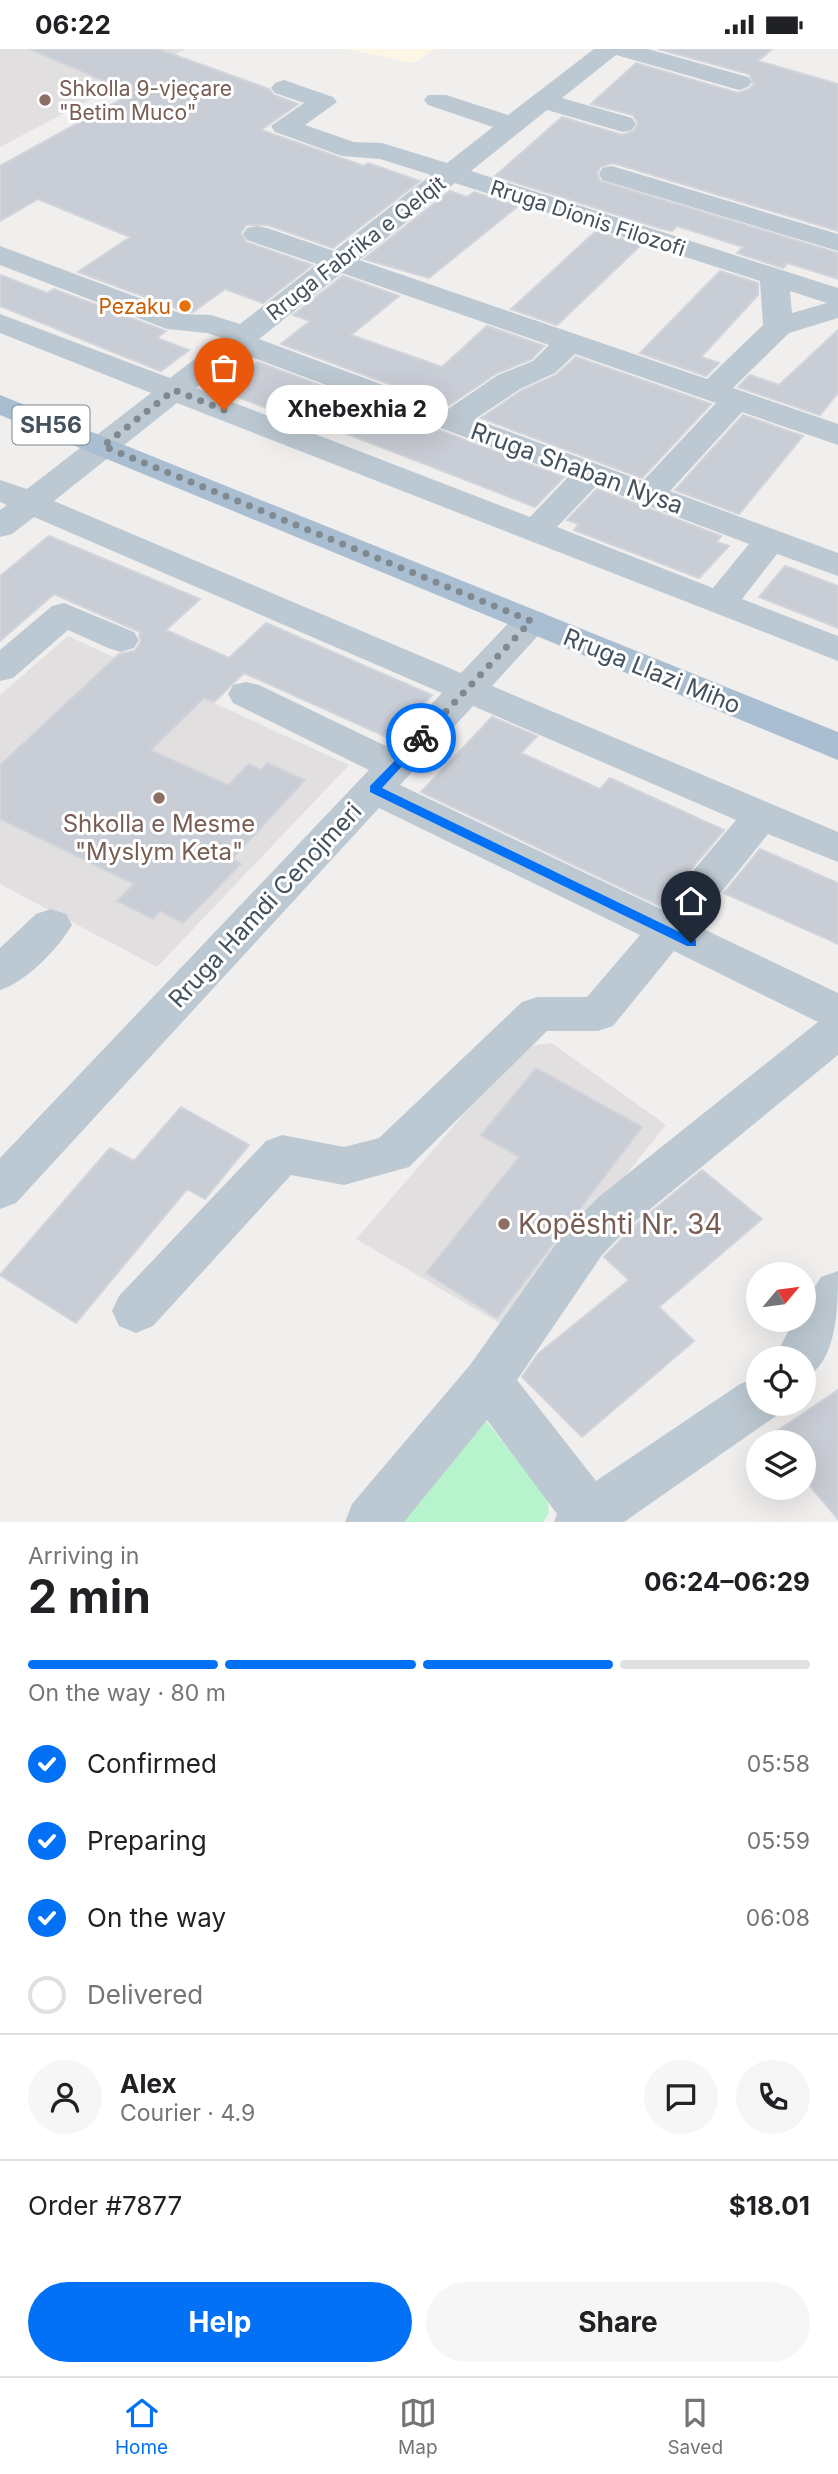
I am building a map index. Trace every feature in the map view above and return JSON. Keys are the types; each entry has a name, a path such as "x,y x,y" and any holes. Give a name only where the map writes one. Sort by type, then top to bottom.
{"main road":[{"name":"Rruga Llazi Miho","path":"0,404 838,747"}],"street":[{"name":"Rruga Fabrika e Qelqit","path":"0,527 15,496 103,446 609,49"},
{"path":"621,49 739,82"},
{"name":"Rruga Dionis Filozofi","path":"284,88 324,102 284,127 351,150 382,151 838,297"},
{"path":"437,100 512,125"},
{"path":"543,101 623,124"},
{"name":"Rruga Dionis Filozofi","path":"612,174 838,243"},
{"path":"727,261 767,222"},
{"path":"257,234 838,435"},
{"name":"Rruga Shaban Nysa","path":"0,255 178,323 211,324 240,338 451,421 838,565"},
{"path":"774,276 778,327"},
{"path":"648,495 778,327 838,309"},
{"path":"0,323 838,649"},
{"path":"451,421 509,382 544,367 570,342"},
{"path":"535,531 591,474"},
{"path":"15,496 838,848"},
{"path":"719,603 771,540"},
{"path":"0,669 64,614 121,640"},
{"name":"Rruga Hamdi Cenojmeri","path":"0,1189 531,621"},
{"path":"246,694 385,777 667,931 838,1012"},
{"path":"136,1311 282,1154 344,1166 393,1154 537,1014 598,1014 762,815"},
{"path":"0,974 51,925"},
{"path":"371,1522 488,1381 585,1241 616,1210 838,1030"},
{"path":"806,1346 838,1292"},
{"path":"488,1381 585,1519 746,1407"}],"shaded area":[{"name":"Shkolla 9-vjeçare \"Betim Muco\"","path":"0,49 186,49 0,147"},
{"path":"346,49 435,49 414,63"},
{"name":"Shkolla e Mesme \"Myslym Keta\"","path":"68,636 349,765 157,967 0,884 0,695"},
{"path":"552,1043 666,1125 504,1326 356,1239 522,1047"}],"green space":[{"path":"485,1420 547,1497 549,1513 543,1522 391,1522"}],"building":[{"path":"29,49 158,49 269,89 274,95 298,104 261,130 364,166 368,163 420,181 333,248 268,225 246,225 241,233 246,242 312,265 263,303 225,289 193,312 183,311 78,272 130,237 38,199 0,221 0,166 133,93"},
{"path":"658,49 772,49 758,61 838,84 838,231 613,163 600,167 597,173 600,181 838,253 838,279 788,263 783,268 737,253 743,247 677,226 672,231 659,228 495,176 562,117 622,135 634,131 638,123 633,115 591,104 636,63 738,93 754,84 749,74"},
{"path":"450,191 467,197 474,192 518,206 429,278 364,259"},
{"path":"596,231 641,245 557,325 511,309"},
{"path":"720,271 758,283 758,295 701,357 719,363 706,376 640,353"},
{"path":"0,275 47,293 54,289 166,331 157,338 189,350 161,371 123,356 0,306"},
{"path":"343,276 399,296 351,335 442,367 487,326 544,346 532,359 497,373 448,406 281,344 310,321 293,315"},
{"path":"838,330 838,393 820,415 738,387 750,375 779,385"},
{"path":"576,357 711,404 642,478 481,418 521,391 556,375"},
{"path":"258,362 564,477 535,507 332,428 328,431 222,391"},
{"path":"743,415 803,436 739,514 675,490"},
{"path":"597,489 721,536 717,542 729,546 699,578 574,530 579,524 567,520"},
{"path":"49,536 200,599 166,630 229,658 266,623 432,695 391,739 244,673 214,702 204,698 151,750 228,785 249,764 261,770 267,763 305,780 232,859 241,864 183,923 160,911 153,919 117,901 134,884 0,819 0,765 119,654 135,651 141,641 139,635 142,633 54,594 0,641 0,576"},
{"path":"785,566 838,586 838,628 759,597"},
{"path":"492,717 537,736 521,753 600,789 610,778 724,830 660,906 421,792"},
{"path":"760,849 838,883 838,944 724,893"},
{"path":"536,1068 642,1127 497,1318 426,1273 519,1157 481,1135"},
{"path":"181,1107 249,1145 205,1199 187,1189 76,1323 0,1275 110,1148 134,1161"},
{"path":"702,1170 762,1219 659,1307 694,1341 582,1437 522,1377 538,1354 629,1280 604,1257 634,1226"},
{"path":"838,1390 838,1519 816,1493 816,1430 779,1430 800,1416 816,1416 816,1405"}],"way so far":[{"path":"224,410 174,390 103,446 531,621 421,738"}],"place":[{"name":"Shkolla 9-vjeçare \"Betim Muco\"","path":"45,100"},
{"name":"Pezaku","path":"185,306"},
{"name":"Xhebexhia 2","path":"224,410"},
{"name":"Shkolla e Mesme \"Myslym Keta\"","path":"159,798"},
{"name":"Kopështi Nr. 34","path":"504,1224"}],"route":[{"path":"421,738 374,789 691,943"}]}
